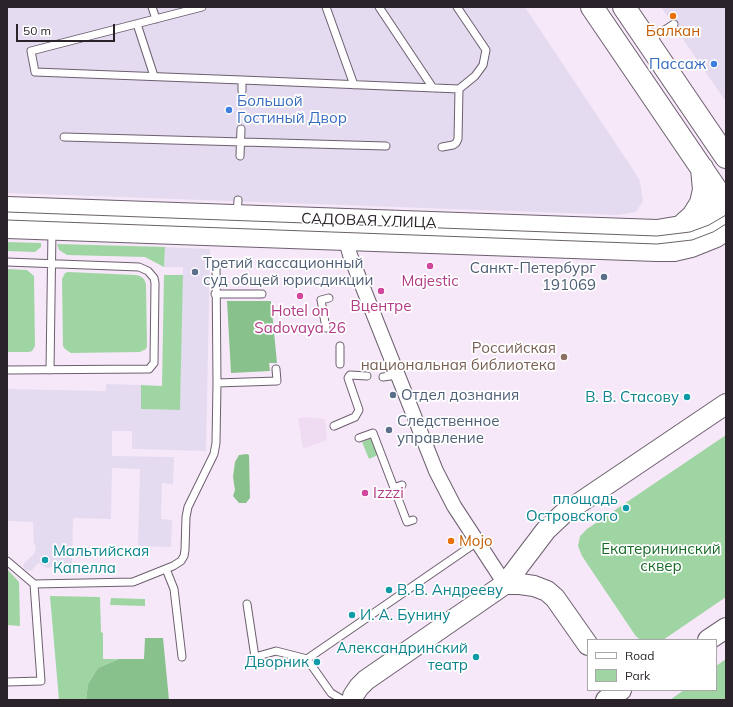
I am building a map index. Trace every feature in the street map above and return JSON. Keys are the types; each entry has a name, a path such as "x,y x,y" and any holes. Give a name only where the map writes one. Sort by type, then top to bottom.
{"main road":[{"path":"592,7 726,205"},
{"path":"624,7 726,157"},
{"path":"681,227 693,216 701,203 704,190 702,168"},
{"name":"САДОВАЯ УЛИЦА","path":"346,230 657,231 681,227 705,218 726,205"},
{"name":"САДОВАЯ УЛИЦА","path":"7,208 52,218 223,222 346,230 553,250 674,250 702,243 726,229"},
{"name":"САДОВАЯ УЛИЦА","path":"7,226 52,218"}],"street":[{"path":"346,230 350,254 360,291 390,376 433,473 447,483 451,508 477,542 505,584"},
{"path":"353,700 358,687 366,680 505,584 546,530 563,514 726,404"},
{"path":"505,584 534,586 547,591 555,598 587,644"},
{"path":"710,639 726,628"}],"lane":[{"path":"152,7 156,19"},
{"path":"202,7 31,51 35,72 459,89 474,76 483,65 486,50 457,7"},
{"path":"326,7 354,85"},
{"path":"379,7 433,88"},
{"path":"137,24 154,76"},
{"path":"647,42 674,24"},
{"path":"242,80 242,92"},
{"path":"442,147 456,143 458,139 459,89"},
{"path":"240,156 241,129"},
{"path":"64,138 386,146"},
{"path":"50,370 52,218"},
{"path":"7,262 143,268 154,278 155,290 154,360 152,366 145,369 7,370"},
{"path":"7,560 34,584 133,582 177,564 184,556 188,506 214,454 216,443 216,265"},
{"path":"215,294 262,294"},
{"path":"326,328 321,300 330,298"},
{"path":"340,346 340,364"},
{"path":"217,383 277,381 276,370"},
{"path":"334,426 355,418 359,410 346,377 350,375 366,376"},
{"path":"359,438 373,433 407,522 413,520"},
{"path":"394,488 402,485"},
{"path":"307,659 477,542"},
{"path":"166,569 174,589 182,657"},
{"path":"7,682 41,681 34,584"},
{"path":"247,604 255,657 276,651 307,659 331,693 343,700"}],"shaded area":[{"path":"7,7 525,7 634,171 640,181 643,201 636,212 618,215 7,193"},
{"path":"661,7 726,7 726,102"},
{"path":"165,247 210,249 206,451 132,449 132,431 112,431 112,456 174,457 173,484 162,483 161,519 172,520 171,547 138,546 140,469 112,468 111,519 73,518 72,565 70,565 69,572 63,573 60,570 60,565 58,563 47,568 38,563 30,571 26,570 23,565 34,554 36,545 34,545 33,522 7,521 7,389 106,391 106,384 141,385 141,409 180,410 183,267 164,267"},
{"path":"304,417 325,419 327,440 303,449 298,418"}],"green space":[{"path":"7,242 41,243 41,247 35,252 7,251"},
{"path":"57,244 165,247 164,267 145,257 67,255 59,250"},
{"path":"7,269 27,270 34,276 35,346 32,351 29,352 7,352"},
{"path":"65,273 136,275 144,279 146,284 146,349 140,352 71,353 65,349 63,346 62,279"},
{"path":"164,275 183,275 180,410 141,409 141,385 162,386"},
{"path":"227,301 271,301 277,363 269,363 270,371 231,373"},
{"name":"Екатерининский сквер","path":"726,435 726,597 664,639 639,639 635,635 582,556 578,546 580,536 587,529"},
{"path":"371,438 378,455 369,459 362,442"},
{"path":"239,455 249,455 250,498 246,503 239,503 233,496 235,490 233,477 235,462"},
{"path":"7,569 19,582 20,626 7,625"},
{"path":"50,596 100,597 101,632 103,633 103,659 119,659 98,668 88,684 86,700 59,700"},
{"path":"111,598 145,599 145,606 110,605"},
{"path":"145,638 163,638 169,700 86,700 88,684 98,668 119,659 144,659"},
{"path":"726,659 726,700 670,700 683,691 717,691 717,665"}],"tram line":[{"path":"7,212 657,236 690,232 709,225 726,215"},
{"path":"7,220 657,244 692,240 713,232 726,224"}],"place":[{"name":"Балкан","path":"673,16"},
{"name":"Пассаж","path":"714,64"},
{"name":"Большой Гостиный Двор","path":"229,110"},
{"name":"Majestic","path":"430,266"},
{"name":"Третий кассационный суд общей юрисдикции","path":"195,272"},
{"name":"Санкт-Петербург 191069","path":"604,277"},
{"name":"Вцентре","path":"381,291"},
{"name":"Hotel on Sadovaya 26","path":"300,296"},
{"name":"Российская национальная библиотека","path":"564,357"},
{"name":"Отдел дознания","path":"393,395"},
{"name":"В. В. Стасову","path":"687,397"},
{"name":"Следственное управление","path":"389,430"},
{"name":"Izzzi","path":"365,493"},
{"name":"площадь Островского","path":"626,508"},
{"name":"Mojo","path":"451,541"},
{"name":"Мальтийская Капелла","path":"45,560"},
{"name":"В. В. Андрееву","path":"389,590"},
{"name":"И. А. Бунину","path":"352,615"},
{"name":"Александринский театр","path":"476,657"},
{"name":"Дворник","path":"317,662"}]}
